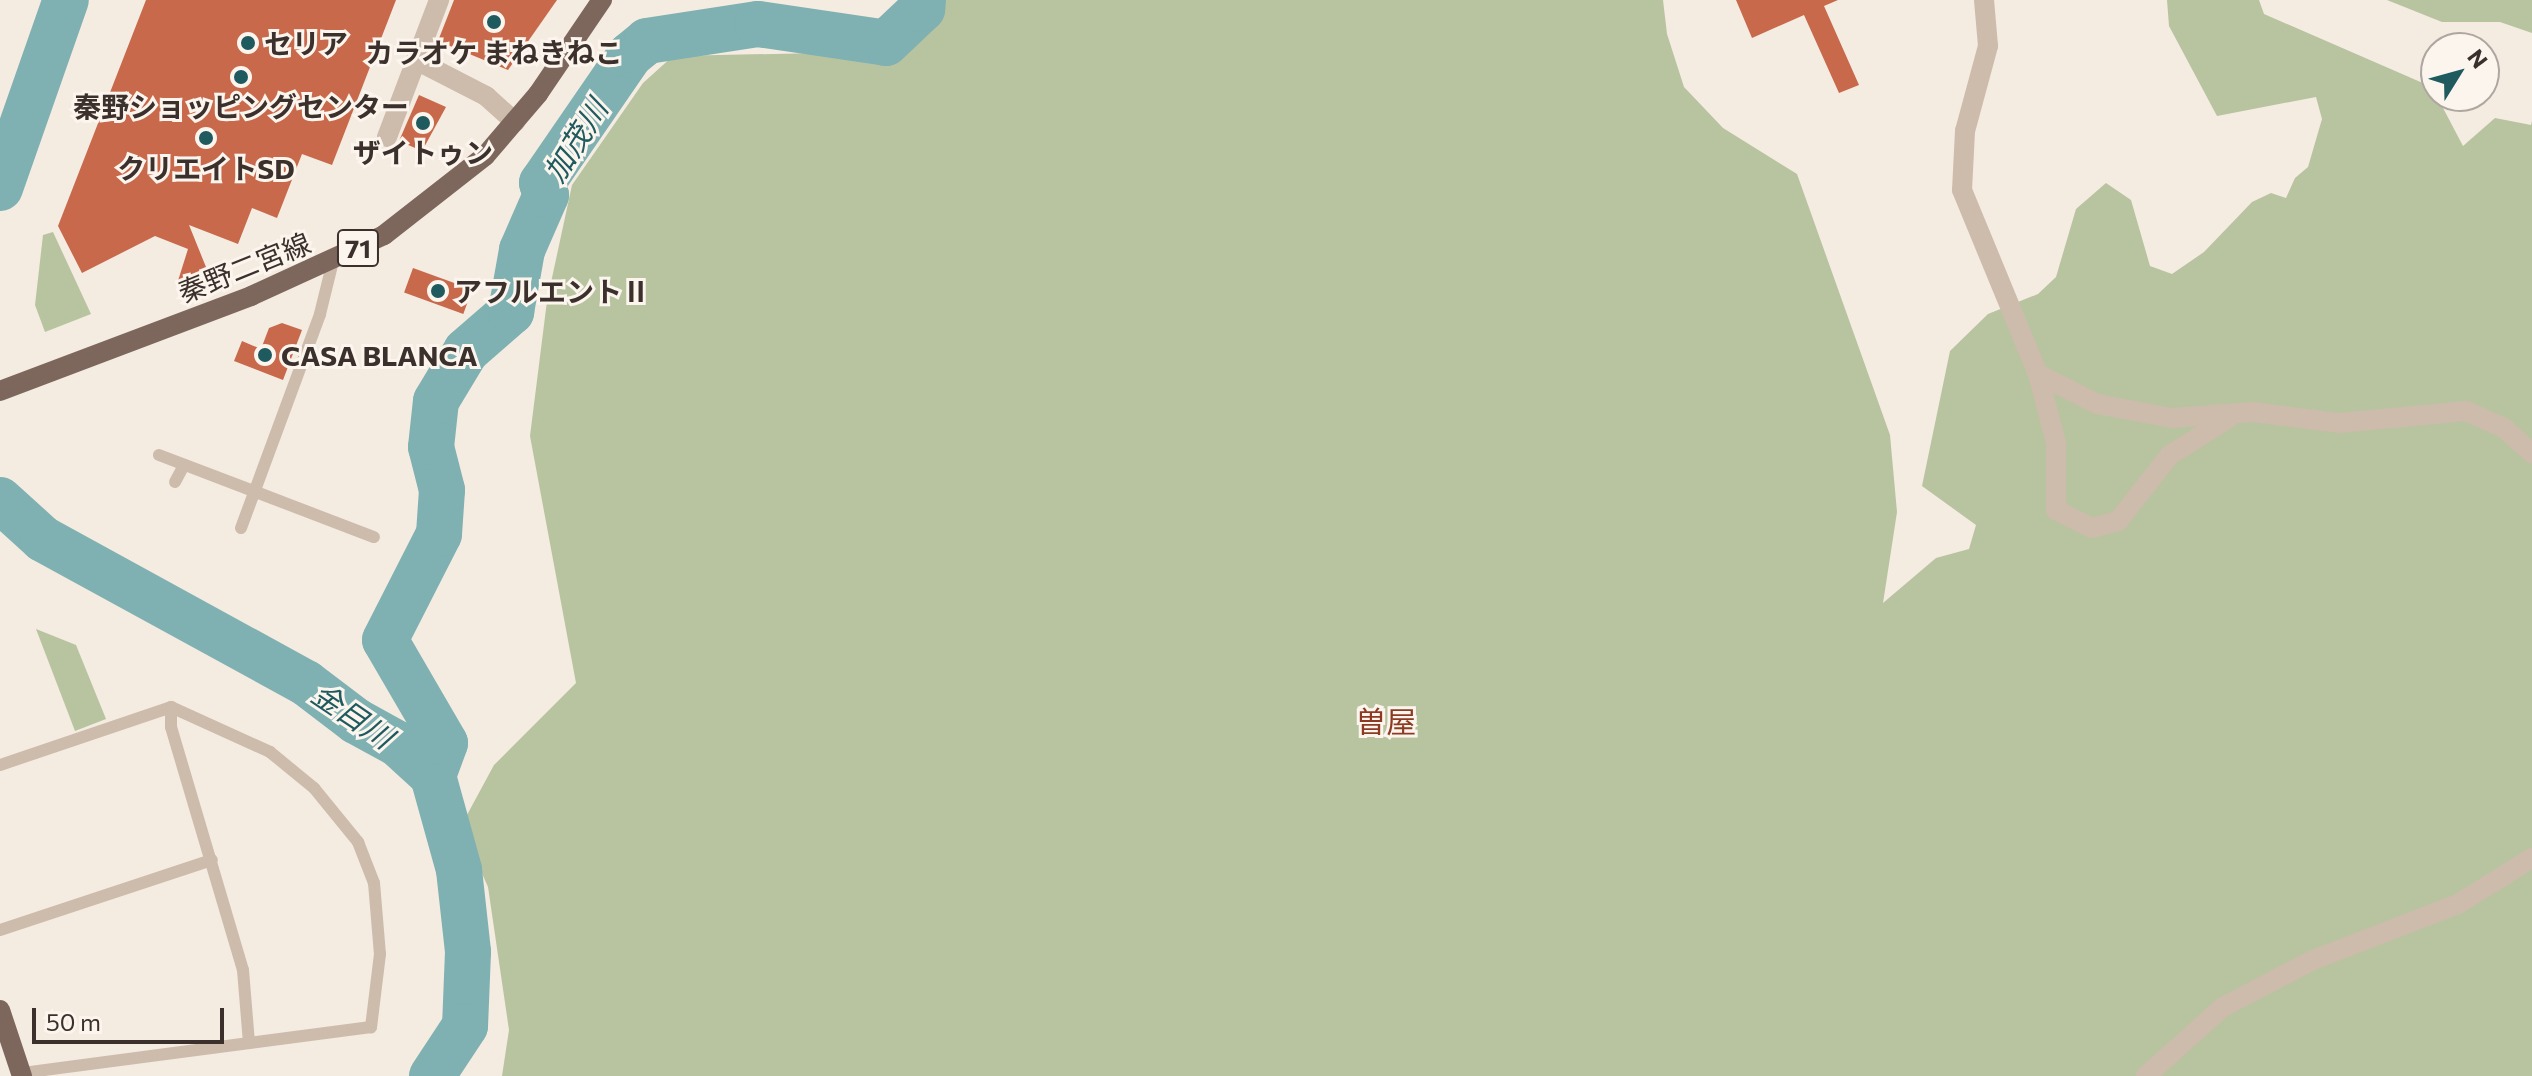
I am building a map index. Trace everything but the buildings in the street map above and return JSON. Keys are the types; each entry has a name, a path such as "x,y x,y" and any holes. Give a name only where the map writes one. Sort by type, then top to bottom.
{"main road":[{"name":"秦野二宮線","path":"0,391 333,261 417,213 485,156 515,122 602,0"},
{"path":"1,1018 21,1074"}],"street":[{"path":"387,137 439,0"},
{"path":"1984,0 1988,46 1965,131 1962,190 2038,374 2056,443 2056,510 2092,528 2118,521 2178,448 2236,414"},
{"path":"416,60 486,96 515,122"},
{"path":"2038,374 2097,404 2172,418 2253,412 2339,423 2466,411 2504,428 2532,453"},
{"path":"2146,1076 2223,1007 2313,960 2458,904 2532,858"}],"lane":[{"path":"241,528 320,314 333,261"},
{"path":"159,455 374,537"},
{"path":"175,482 184,465"},
{"path":"0,765 171,707 270,752 314,788 358,842 374,883 380,954 371,1027 21,1074"},
{"path":"171,707 171,727 243,970 249,1043"},
{"path":"0,930 212,860"}],"green space":[{"path":"924,0 1663,0 1667,34 1684,87 1723,128 1797,174 1890,435 1897,512 1883,603 1936,558 1969,549 1976,525 1922,486 1950,351 1988,314 2038,294 2056,277 2076,209 2106,183 2131,200 2150,266 2172,274 2204,252 2252,202 2271,193 2286,198 2295,178 2308,167 2322,119 2316,97 2217,116 2169,26 2167,0 2259,0 2264,14 2420,82 2420,112 2445,112 2463,146 2495,118 2531,125 2532,121 2532,1076 502,1076 509,1030 488,887 461,826 494,765 576,683 530,436 547,301 572,185 643,83 673,56 867,52"},
{"path":"2387,0 2532,0 2532,33 2500,22 2442,22"},
{"path":"53,232 91,314 45,332 35,305 43,235"},
{"path":"36,629 76,645 106,719 75,731"}],"waterway":[{"name":"金目川","path":"0,188 66,0"},
{"name":"加茂川","path":"433,776 445,743 385,640 439,534 442,490 431,447 436,401 466,351 511,312 522,250 546,195 542,183 630,55 647,41 758,24 886,43 922,9 923,0"},
{"name":"金目川","path":"0,500 43,539 306,683 356,721 398,744 433,776 459,870 468,952 465,1026 432,1076"}],"place":[{"name":"カラオケ まねきねこ","path":"494,22"},
{"name":"セリア","path":"248,43"},
{"name":"秦野ショッピングセンター","path":"241,77"},
{"name":"ザイトゥン","path":"423,123"},
{"name":"クリエイトSD","path":"206,138"},
{"name":"アフルエントⅡ","path":"438,291"},
{"name":"CASA BLANCA","path":"265,355"}],"district":[{"name":"曽屋","path":"1386,721"}]}
